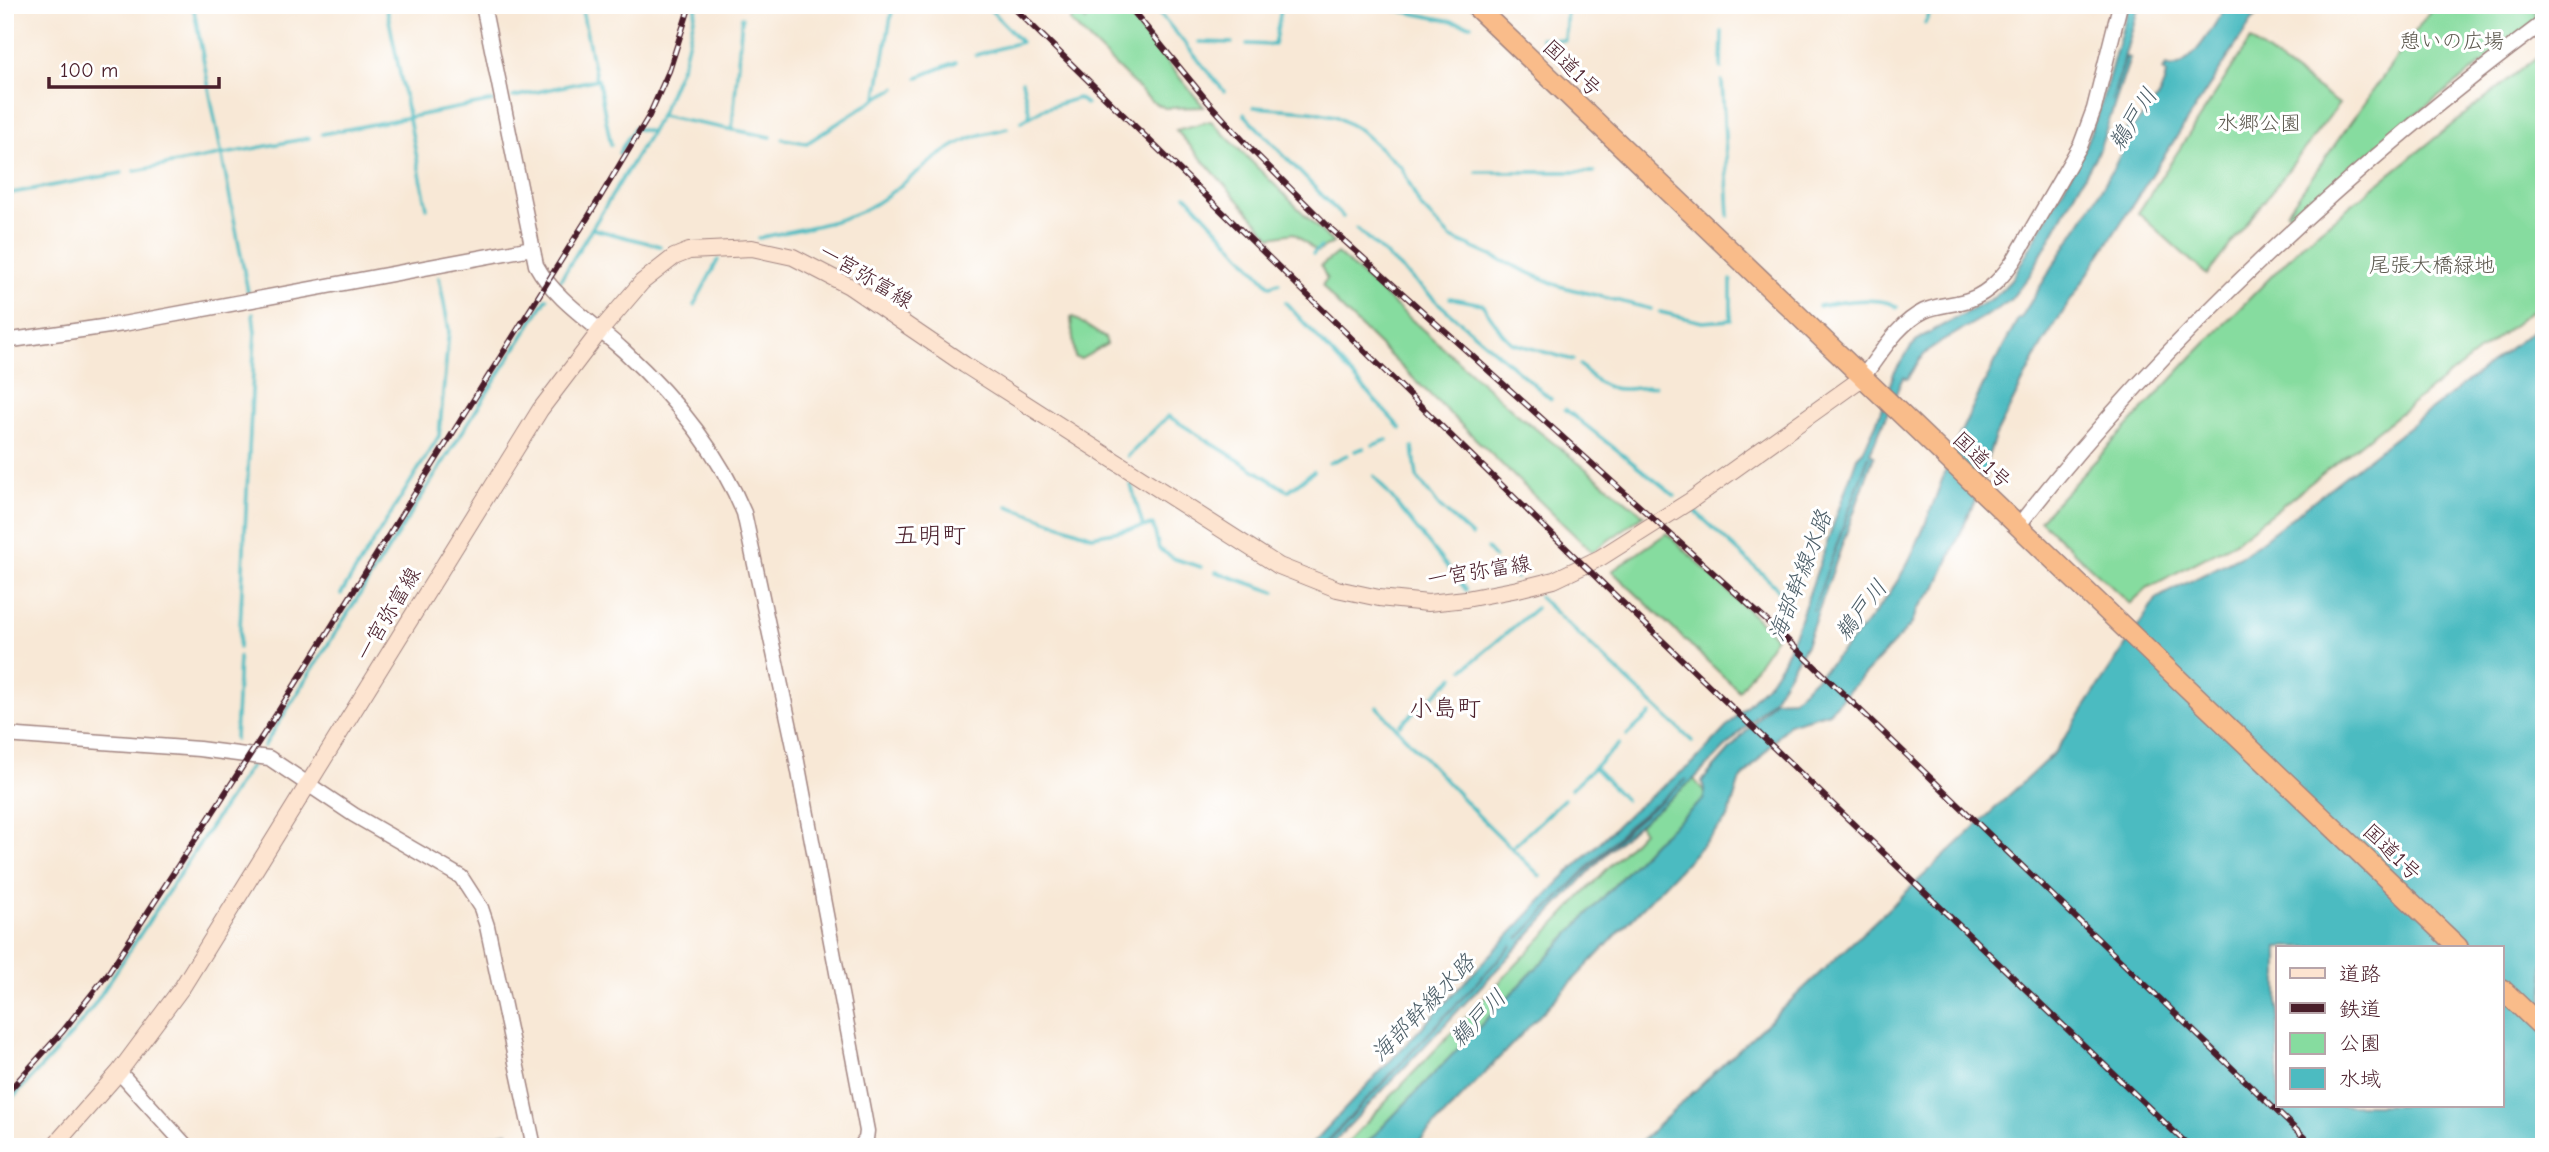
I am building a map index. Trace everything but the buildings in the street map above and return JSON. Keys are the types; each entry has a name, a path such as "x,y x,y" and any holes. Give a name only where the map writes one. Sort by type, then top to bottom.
{"highway":[{"name":"国道1号","path":"1474,5 2457,946"},
{"path":"2504,991 2544,1029"}],"main road":[{"name":"一宮弥富線","path":"53,1147 119,1072 183,986 540,410 600,331 642,282 674,257 689,251 752,248 793,257 849,286 965,365 1279,566 1337,589 1379,598 1428,603 1466,599 1554,580 1600,558 1690,501 1862,378"}],"street":[{"path":"483,5 532,247 540,272 555,290 672,398 709,447 733,485 744,513 794,751 865,1118 866,1139 860,1147"},
{"path":"1862,378 1900,329 1912,318 1936,307 1971,299 2002,278 2081,144 2094,109 2120,5"},
{"path":"2019,525 2045,491 2157,365 2292,232 2397,137 2544,22"},
{"path":"5,341 123,324 532,247"},
{"path":"5,735 199,749 269,758 354,815 461,877 481,908 487,926 534,1147"},
{"path":"119,1072 187,1147"}],"green space":[{"path":"1090,5 1120,5 1204,107 1165,108 1151,101 1070,21 1077,13 1086,21"},
{"name":"憩いの広場","path":"2434,5 2535,5 2537,21 2393,132 2298,220 2287,212"},
{"name":"水郷公園","path":"2250,40 2339,104 2207,275 2138,213"},
{"name":"尾張大橋緑地","path":"2544,51 2544,301 2235,542 2147,588 2130,604 2040,520 2193,356 2305,242"},
{"path":"1211,121 1333,243 1317,252 1294,233 1271,237 1176,130"},
{"path":"1337,253 1516,413 1644,515 1592,552 1338,305 1322,285 1327,279 1321,266"},
{"path":"1073,317 1105,338 1107,344 1081,359 1075,358"},
{"path":"1667,533 1776,637 1739,691 1612,571"},
{"path":"1694,779 1705,793 1704,800 1654,842 1576,927 1363,1147 1343,1147 1643,831 1639,824"}],"water":[{"path":"2129,5 2139,5 2112,101 2126,57 2130,58 2100,148 2030,275 2010,300 1931,348 1919,360 1907,379 1903,377 1870,453 1874,456 1806,645 1773,699 1694,779 1607,853 1329,1147 1323,1147 1512,945 1322,1147 1309,1147 1560,881 1632,811 1693,763 1769,682 1783,661 1796,631 1857,457 1863,451 1876,424 1894,373 1921,337 1995,297 2013,278 2079,160 2099,112","holes":["1869,456 1813,611 1866,463","1687,779 1630,827 1518,939 1628,826"]},
{"path":"2227,5 2262,5 2041,346 1995,437 1986,462 1987,473 1936,588 1918,608 1911,625 1829,712 1789,724 1739,782 1728,818 1414,1147 1363,1147 1576,927 1654,842 1703,800 1705,793 1702,781 1774,700 1793,699 1836,658 1875,613 1898,580 1915,548 1956,443 1993,365 2018,319 2112,171 2125,144 2127,137 2124,134 2128,127 2131,129 2158,97 2165,82 2166,73 2163,71 2166,66 2175,66 2193,55"},
{"path":"2544,322 2544,1147 1635,1147 2055,752 2157,598 2246,553"},
{"path":"508,1132 510,1147 478,1147 477,1138"}],"waterway":[{"path":"193,5 248,292"},
{"path":"386,5 427,208"},
{"path":"581,5 596,79"},
{"path":"660,116 684,60 697,5"},
{"path":"877,96 893,5"},
{"path":"976,55 1021,42 986,5"},
{"path":"1153,5 1224,91"},
{"path":"1247,44 1274,45 1282,5"},
{"path":"1541,38 1565,40 1567,5"},
{"path":"1925,23 1934,5"},
{"path":"1386,8 1471,25"},
{"path":"732,130 742,17"},
{"path":"1721,68 1722,32"},
{"path":"1199,42 1232,43"},
{"path":"918,77 956,62"},
{"path":"513,97 598,79 611,145"},
{"path":"1022,81 1030,116"},
{"path":"1722,81 1729,216"},
{"path":"783,139 807,143 896,88"},
{"path":"1021,122 1043,109 1078,98 1086,104"},
{"path":"322,134 493,101"},
{"path":"1254,107 1310,111 1335,116 1360,130 1402,168 1420,206 1451,238 1559,286 1651,309"},
{"path":"1244,114 1343,217"},
{"path":"619,153 634,128 651,132 660,116 771,137"},
{"path":"759,238 856,214 880,201 953,146 976,136 1007,128"},
{"path":"559,282 651,132"},
{"path":"135,171 309,138"},
{"path":"1476,172 1594,172"},
{"path":"6,194 122,173"},
{"path":"1186,195 1270,286 1279,283"},
{"path":"1356,228 1444,308 1551,399"},
{"path":"593,229 660,246"},
{"path":"1313,254 1321,247"},
{"path":"694,305 718,260"},
{"path":"341,594 439,436 449,330 439,277"},
{"path":"1660,312 1702,322 1731,320 1731,280"},
{"path":"264,746 547,298"},
{"path":"1450,298 1482,304 1512,343 1573,360"},
{"path":"1819,306 1870,300 1890,303 1897,307"},
{"path":"1285,302 1401,429"},
{"path":"239,648 255,333 253,314"},
{"path":"1580,365 1605,386 1622,389 1655,386"},
{"path":"1565,409 1675,496"},
{"path":"1128,456 1168,416 1288,491 1314,471"},
{"path":"1373,445 1387,440"},
{"path":"1413,447 1417,477 1439,506 1472,536"},
{"path":"1355,451 1364,448"},
{"path":"1329,463 1347,455"},
{"path":"1374,476 1466,590"},
{"path":"1131,485 1143,526"},
{"path":"1008,506 1092,536 1153,525 1159,549 1175,559 1201,567"},
{"name":"海部幹線水路","path":"1696,512 1773,584 1787,601"},
{"path":"1487,549 1495,558"},
{"path":"1505,568 1516,578"},
{"path":"1216,572 1275,592"},
{"path":"1539,597 1692,741"},
{"path":"1464,669 1536,608"},
{"path":"235,739 239,657"},
{"path":"1400,725 1454,677"},
{"path":"1377,707 1478,815 1540,876"},
{"path":"1627,735 1650,714"},
{"path":"1571,789 1619,744"},
{"path":"5,1106 73,1033 92,1008 251,765"},
{"path":"1594,767 1625,800"},
{"path":"1512,848 1564,799"}],"railway":[{"path":"5,1095 63,1031 109,972 276,715 649,116 669,71 690,5"},
{"path":"1011,5 1572,554 2190,1147"},
{"path":"1128,5 1208,102 1330,228 1778,631 2314,1147"}],"district":[{"name":"五明町","path":"930,535"},
{"name":"小島町","path":"1445,708"}],"water label":[{"name":"鵜戸川","path":"2133,119"},
{"name":"鵜戸川","path":"1861,610"},
{"name":"鵜戸川","path":"1478,1018"}]}
